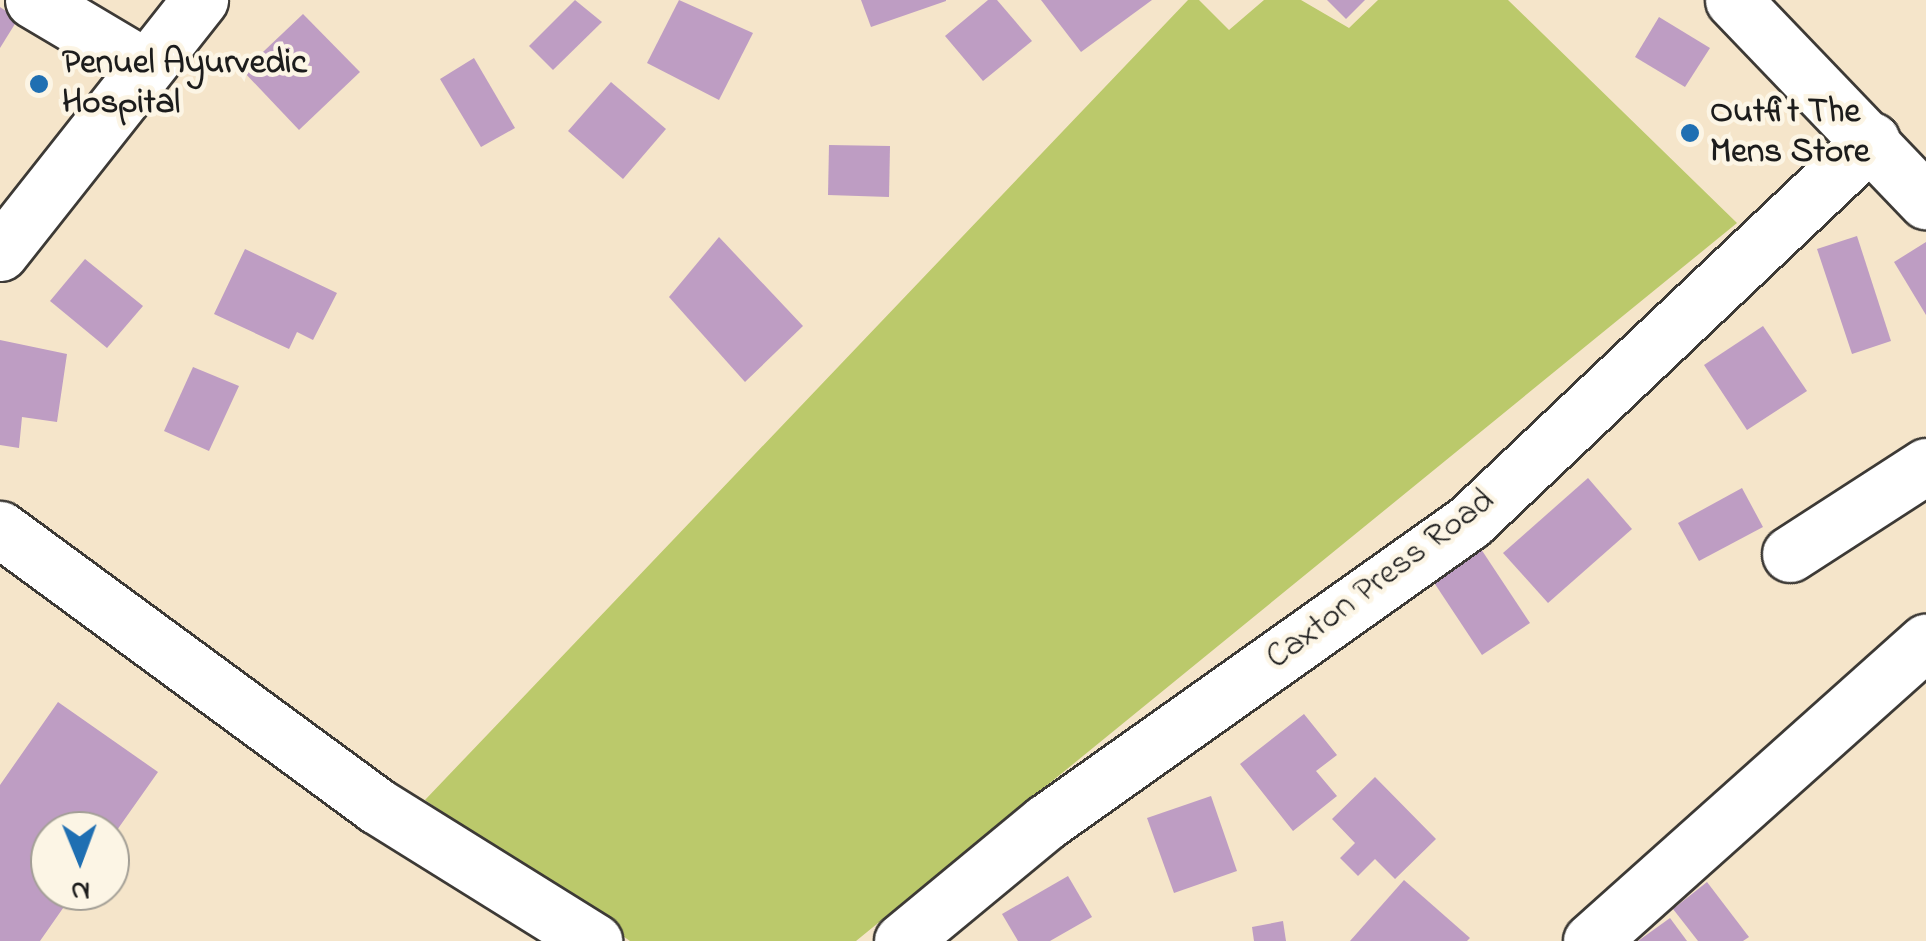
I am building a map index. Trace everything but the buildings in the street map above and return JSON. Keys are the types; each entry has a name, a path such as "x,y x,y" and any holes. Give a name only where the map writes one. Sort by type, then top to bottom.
{"street":[{"path":"33,0 146,67"},
{"path":"0,252 200,0"},
{"path":"1733,0 1872,140 1926,201"},
{"name":"Caxton Press Road","path":"902,941 1046,822 1469,522 1872,140"},
{"path":"1790,554 1926,466"},
{"path":"0,529 377,806 594,941"},
{"path":"1591,941 1926,642"}],"green space":[{"path":"1188,0 1199,0 1229,30 1264,0 1301,0 1349,28 1378,0 1508,0 1737,223 856,941 630,941 425,800"}],"place":[{"name":"Penuel Ayurvedic Hospital","path":"39,84"},
{"name":"Outfit The Mens Store","path":"1690,133"}]}
